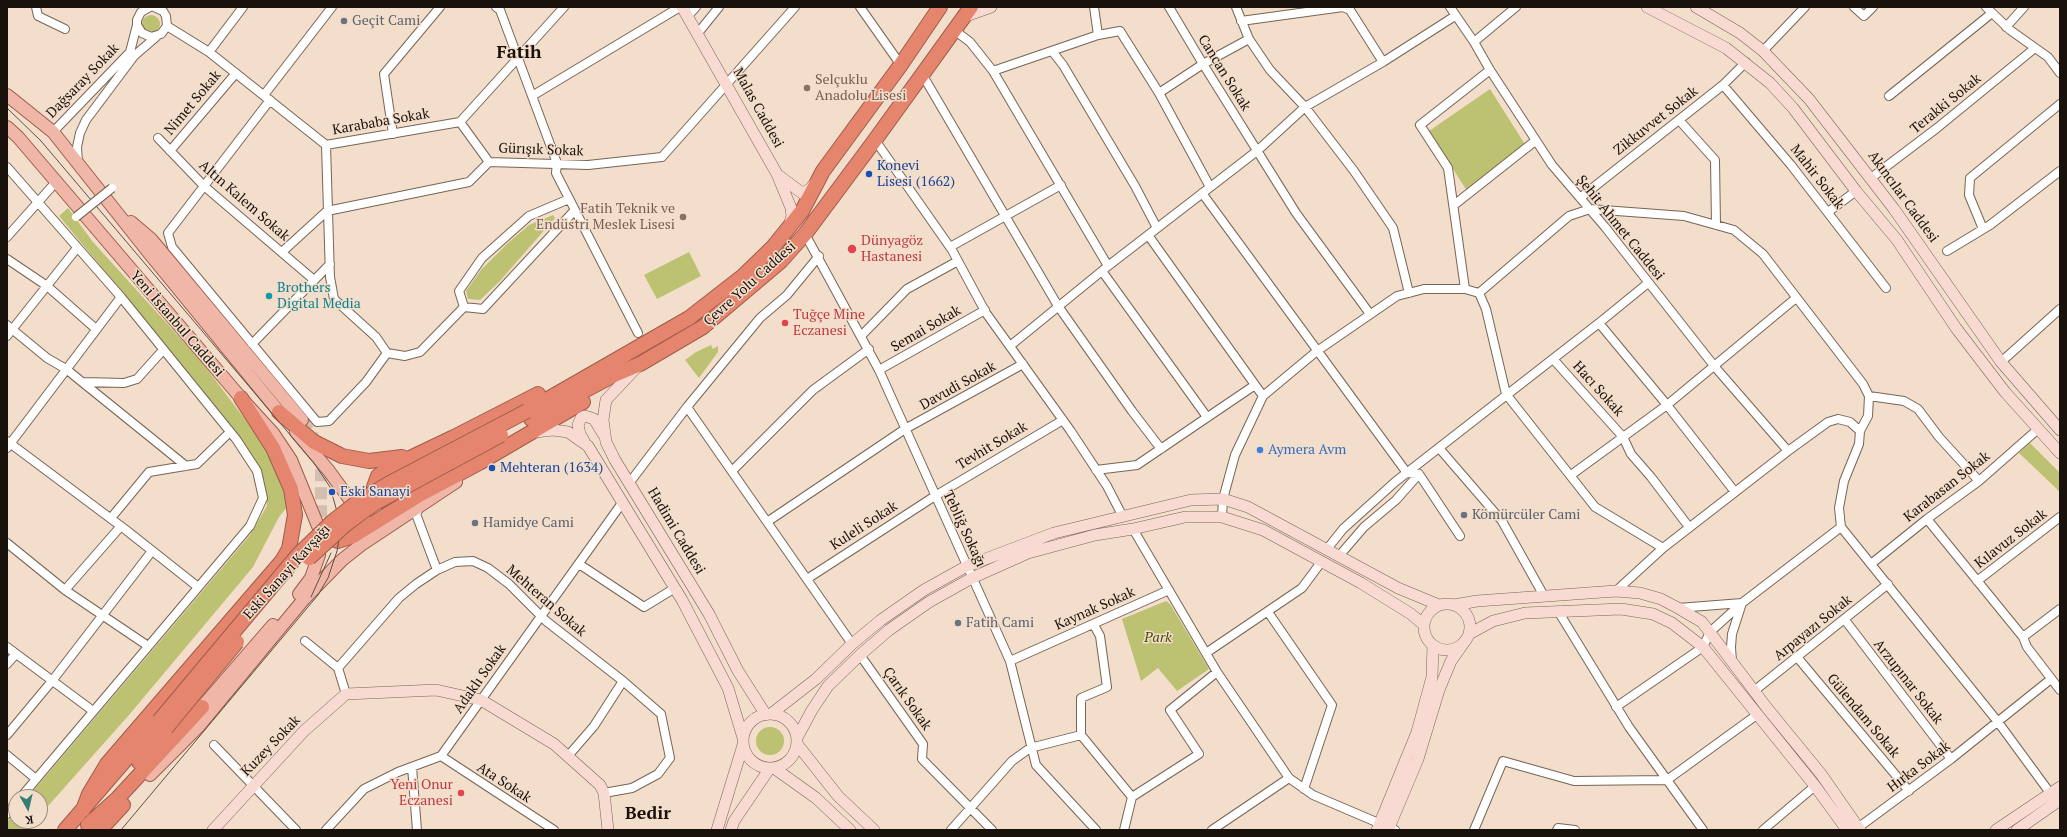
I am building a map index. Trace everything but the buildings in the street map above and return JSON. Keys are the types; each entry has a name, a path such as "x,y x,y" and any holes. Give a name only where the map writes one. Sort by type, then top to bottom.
{"highway":[{"name":"Çevre Yolu Caddesi","path":"529,415 689,318 743,276 788,229 802,211 824,171 900,66 940,7"},
{"name":"Çevre Yolu Caddesi","path":"529,415 640,364 703,327 780,262 806,234 967,12"},
{"path":"420,500 387,504 378,498 374,487 378,476 418,454 579,373 631,352"},
{"path":"324,536 334,541 343,541 420,500 479,463 609,387 640,364"},
{"path":"83,810 89,794 107,764 282,561 289,549 295,515 291,489 273,448 241,398"},
{"path":"278,412 314,442 342,456 362,461 376,461 418,454"},
{"name":"Eski Sanayi Kavşağı","path":"162,725 282,587 327,540 353,518 384,498 529,415"},
{"path":"90,828 150,775 164,756 186,732 202,707"},
{"path":"90,828 202,707"},
{"path":"65,830 162,725"},
{"path":"90,828 162,725"}],"main road":[{"path":"967,12 991,7"},
{"path":"1647,7 1726,48 1746,62 1770,83 1793,108 1856,191 1897,240 1979,360 2037,430 2060,454"},
{"name":"Akıncılar Caddesi","path":"1696,7 1740,33 1763,51 1809,99 1871,178 2001,362 2060,430"},
{"name":"Malas Caddesi","path":"683,10 698,33 725,86 777,174 791,208 792,216 788,229"},
{"name":"Yeni İstanbul Caddesi","path":"7,95 53,132 278,412 329,471 369,526"},
{"name":"Yeni İstanbul Caddesi","path":"7,127 18,137 241,398 267,425 285,451 295,470 318,526 324,536"},
{"path":"777,174 802,193 810,189 824,171"},
{"name":"Yeni İstanbul Caddesi","path":"112,206 151,239 302,420"},
{"name":"Hadimi Caddesi","path":"640,364 606,400 603,420 604,436 615,460 630,482 709,614 738,671 769,714"},
{"path":"604,436 594,419 588,416 581,418 578,429 622,504 675,588 728,688 749,759 755,764 772,768 816,798 850,830"},
{"path":"529,434 546,430 568,432 588,446"},
{"path":"717,830 750,723 758,717 769,714 816,679 852,644 881,620 924,590 967,566 1054,533 1191,500 1223,499 1248,507 1398,588 1439,605 1616,591 1640,593 1678,608 1702,622 1754,691 1821,774 1858,829"},
{"path":"150,775 199,726 318,584 360,546 420,500"},
{"path":"731,830 734,821 772,768 782,766 790,760 795,753 797,741 812,710 828,686 860,655 888,630 929,602 972,578 1028,553 1095,535 1133,529 1185,517 1222,517 1263,530 1322,561 1411,614 1424,625"},
{"path":"202,707 307,585 319,555"},
{"path":"1386,828 1417,732 1432,677 1433,646 1425,633 1424,625 1429,613 1439,605"},
{"path":"1386,828 1418,759 1439,690 1451,661 1467,638 1469,620 1466,614 1454,605"},
{"path":"1433,646 1440,649 1454,649 1493,620 1525,613 1622,609 1653,614 1672,623 1703,647 1815,786 1847,830"},
{"path":"346,694 436,690 481,700 554,744 600,785 604,793 608,830"},
{"name":"Kuzey Sokak","path":"213,830 304,731 346,694"},
{"path":"769,714 786,719 792,725 797,741 838,796 874,830"},
{"path":"1996,830 2057,797"},
{"path":"2017,830 2057,797"}],"street":[{"path":"36,7 38,16 65,29"},
{"path":"141,9 150,7"},
{"path":"154,7 163,11 166,16 167,26"},
{"path":"209,52 243,7"},
{"path":"332,7 204,186 168,233 172,247 317,422 329,421 366,382 387,352"},
{"path":"393,134 384,74 440,7"},
{"path":"496,7 500,10 557,163 556,173 574,211 638,334"},
{"path":"489,162 460,122 564,7"},
{"path":"532,96 683,10 696,7"},
{"path":"698,33 719,7"},
{"name":"Gürışık Sokak","path":"327,211 469,182 489,162 588,165 662,157 795,7"},
{"path":"860,7 900,66"},
{"path":"1094,7 1098,35"},
{"name":"Cancan Sokak","path":"1169,7 1296,213 1370,314"},
{"path":"1236,7 1248,39 1270,70 1305,107 1354,171 1393,228 1409,293"},
{"path":"1241,22 1343,7 1350,10 1383,62"},
{"name":"Şehit Ahmet Caddesi","path":"1450,7 1474,42 1535,141 1552,165 1590,209 1715,367 1788,451"},
{"path":"1474,42 1516,7"},
{"path":"1763,51 1805,7"},
{"path":"1854,7 1864,16 1873,7"},
{"path":"2006,27 2024,7"},
{"name":"Dağsaray Sokak","path":"53,132 130,52 141,9"},
{"path":"1889,96 1989,10 2006,27 2057,63 2060,73"},
{"path":"1010,346 1105,268 1257,151 1305,107 1383,62 1455,16"},
{"path":"137,25 146,36 156,37"},
{"name":"Dağsaray Sokak","path":"79,164 77,147 80,134 86,120 134,56 164,31 167,26"},
{"name":"Karababa Sokak","path":"167,26 209,52 326,145 460,122"},
{"path":"954,30 970,42 994,71 1061,185 1105,268 1207,417"},
{"path":"994,71 1098,35 1120,31 1159,93 1210,187"},
{"path":"1159,93 1203,64 1248,39"},
{"name":"Terakki Sokak","path":"1871,178 1937,128 2035,48"},
{"path":"1052,51 1063,65 1135,186 1157,228"},
{"name":"Zikkuvvet Sokak","path":"1580,198 1724,84 1746,62"},
{"path":"1465,289 1448,168 1420,125 1490,70"},
{"name":"Nimet Sokak","path":"170,151 236,73"},
{"path":"922,74 1058,306 1160,449"},
{"name":"Mahir Sokak","path":"1724,84 1828,212 1886,288"},
{"path":"1983,229 1969,195 1970,178 2060,104"},
{"path":"1679,120 1715,160 1716,225"},
{"name":"Altın Kalem Sokak","path":"158,138 204,186 314,280"},
{"path":"875,140 950,247 985,310 1063,420 1096,470 1123,517"},
{"path":"1454,204 1535,141"},
{"path":"326,145 327,211 330,264 334,299 376,337 387,352 404,356 420,352 464,307"},
{"path":"7,167 121,298 230,432 258,470 263,498 250,526 28,789"},
{"path":"1947,251 1983,229 2060,171"},
{"path":"7,237 56,183"},
{"path":"950,247 1061,185"},
{"path":"76,217 112,188"},
{"path":"1828,212 1856,191"},
{"path":"1202,193 1407,473 1419,474"},
{"path":"464,307 459,291 482,258 529,216 569,199"},
{"path":"1479,293 1569,216 1590,209 1684,216 1734,230 1763,254 1863,384 1869,396 1868,416 1860,431 1859,444 1844,481 1839,508 1841,527 2057,797"},
{"path":"282,252 327,211"},
{"path":"464,307 483,309 574,211"},
{"name":"Tebliğ Sokağı","path":"806,234 869,349 1010,661 1030,748 1036,765 1096,830"},
{"path":"1148,235 1263,396"},
{"path":"77,248 9,330 83,382 186,466"},
{"path":"630,482 687,408 760,318 787,295 819,256"},
{"path":"7,258 47,286 96,328"},
{"path":"862,335 907,290 958,261"},
{"path":"252,344 330,264"},
{"path":"1327,549 1343,529 1407,473 1648,283"},
{"path":"1222,517 1223,499 1235,455 1263,396 1317,351 1397,296 1424,289 1465,289 1479,293"},
{"path":"1479,293 1486,309 1506,394 1571,475 1594,507 1663,548"},
{"path":"121,298 96,328 8,444 111,518 198,587"},
{"path":"1571,475 1667,405 1715,367 1796,298"},
{"path":"2001,362 2060,309"},
{"name":"Semai Sokak","path":"879,370 985,310"},
{"path":"1599,323 1667,405 1735,492"},
{"path":"732,471 813,390 869,349"},
{"path":"83,382 124,383 137,379 163,350"},
{"name":"Hacı Sokak","path":"1553,359 1623,437 1631,454 1651,477 1689,528"},
{"name":"Davudi Sokak","path":"767,522 905,430 1023,364"},
{"path":"1096,470 1137,465 1255,385"},
{"path":"1869,396 1904,401 1918,408 1939,437 1979,481"},
{"path":"687,408 852,644"},
{"path":"1616,591 1663,548 1788,451 1828,422 1838,419 1850,422 1860,431"},
{"name":"Tevhit Sokak","path":"935,496 1063,420"},
{"name":"Karabasan Sokak","path":"1871,564 1927,519 1979,481 2037,430"},
{"path":"111,518 149,472 197,464 230,432"},
{"path":"1439,448 1502,521 1544,596"},
{"path":"1419,474 1460,536"},
{"path":"1339,556 1364,527 1396,500 1419,474"},
{"name":"Kuleli Sokak","path":"807,579 935,496"},
{"path":"420,500 416,514 437,570"},
{"name":"Adaklı Sokak","path":"441,756 540,615 622,504"},
{"name":"Kılavuz Sokak","path":"1977,581 2060,517"},
{"path":"1927,519 2023,637 2027,647 2060,690"},
{"path":"65,590 121,526"},
{"path":"1616,707 1703,647 1710,632 1742,603 1841,527"},
{"path":"1133,529 1217,672 1289,778 1313,795 1386,828"},
{"path":"7,543 65,590 148,646"},
{"path":"7,735 52,681 152,551"},
{"name":"Mehteran Sokak","path":"338,668 399,598 416,584 437,570 455,562 473,561 494,572 540,615 623,681 661,714 670,758 658,774 632,788 604,793"},
{"path":"1206,653 1302,588 1322,561"},
{"path":"579,564 644,607 675,588"},
{"name":"Arpayazı Sokak","path":"1754,691 1845,620 1888,584"},
{"name":"Kaynak Sokak","path":"1010,661 1094,625 1169,590"},
{"path":"1678,608 1742,603"},
{"path":"1732,662 1732,634 1742,603"},
{"path":"2023,637 2060,609"},
{"path":"1558,611 1616,707 1703,830"},
{"path":"1268,612 1332,705 1304,789"},
{"name":"Arzupınar Sokak","path":"1845,620 1951,759"},
{"path":"1094,625 1100,636 1108,687 1081,698 1081,735 1132,797"},
{"path":"305,640 338,668 346,694"},
{"path":"7,647 93,711"},
{"path":"7,664 16,654"},
{"name":"Çarık Sokak","path":"860,655 923,744 922,760 992,830"},
{"name":"Gülendam Sokak","path":"1797,657 1909,791"},
{"path":"1124,830 1132,797 1199,754 1170,710 1217,672"},
{"name":"Hırka Sokak","path":"1858,829 1951,759 2052,679"},
{"path":"568,756 594,726 623,681"},
{"path":"1474,830 1503,761 1574,781 1667,780 1758,714"},
{"path":"951,830 1012,761 1030,748 1081,735"},
{"path":"214,745 296,830"},
{"path":"7,755 36,779"},
{"path":"326,830 364,789 412,767 441,756"},
{"name":"Ata Sokak","path":"441,756 554,830"},
{"path":"412,767 418,830"},
{"path":"1212,830 1289,778"},
{"path":"1763,830 1815,786"},
{"path":"1557,830 1558,828 1575,830"}],"green space":[{"path":"151,15 157,18 160,24 157,30 151,33 145,30 142,24 145,18"},
{"path":"1490,89 1526,146 1467,191 1429,131"},
{"path":"68,208 93,242 200,360 257,435 283,483 287,507 279,517 253,567 129,715 48,806 48,789 35,789 250,535 267,506 264,480 253,456 156,333 59,216"},
{"path":"553,215 555,218 499,282 480,300 468,299 466,291 481,270 508,243 529,225"},
{"path":"689,252 701,276 657,299 644,275"},
{"path":"711,345 713,349 718,346 718,352 699,378 685,360 696,352"},
{"path":"2030,443 2060,473 2060,492 2019,453"},
{"name":"Park","path":"1166,601 1170,604 1209,669 1177,691 1158,668 1141,681 1122,619"},
{"path":"770,727 780,731 784,741 780,751 770,755 760,751 756,741 760,731"},
{"path":"8,821 8,829 27,829 7,830"}],"tunnel":[{"path":"302,420 314,438 321,458 321,534"}],"tram line":[{"path":"7,108 41,141 314,463 330,487 338,515 340,533 337,551 328,578 318,595 121,830"},
{"path":"311,597 331,553"}],"place":[{"name":"Geçit Cami","path":"344,21"},
{"name":"Selçuklu Anadolu Lisesi","path":"807,88"},
{"name":"Konevi Lisesi (1662)","path":"869,174"},
{"name":"Fatih Teknik ve Endüstri Meslek Lisesi","path":"683,217"},
{"name":"Dünyagöz Hastanesi","path":"852,249"},
{"name":"Brothers Digital Media","path":"269,296"},
{"name":"Tuğçe Mine Eczanesi","path":"785,323"},
{"name":"Aymera Avm","path":"1260,450"},
{"name":"Mehteran (1634)","path":"492,468"},
{"name":"Eski Sanayi","path":"332,492"},
{"name":"Kömürcüler Cami","path":"1464,515"},
{"name":"Hamidye Cami","path":"475,523"},
{"name":"Fatih Cami","path":"958,623"},
{"name":"Yeni Onur Eczanesi","path":"461,793"}],"district":[{"name":"Fatih","path":"519,53"},
{"name":"Bedir","path":"648,814"}]}
